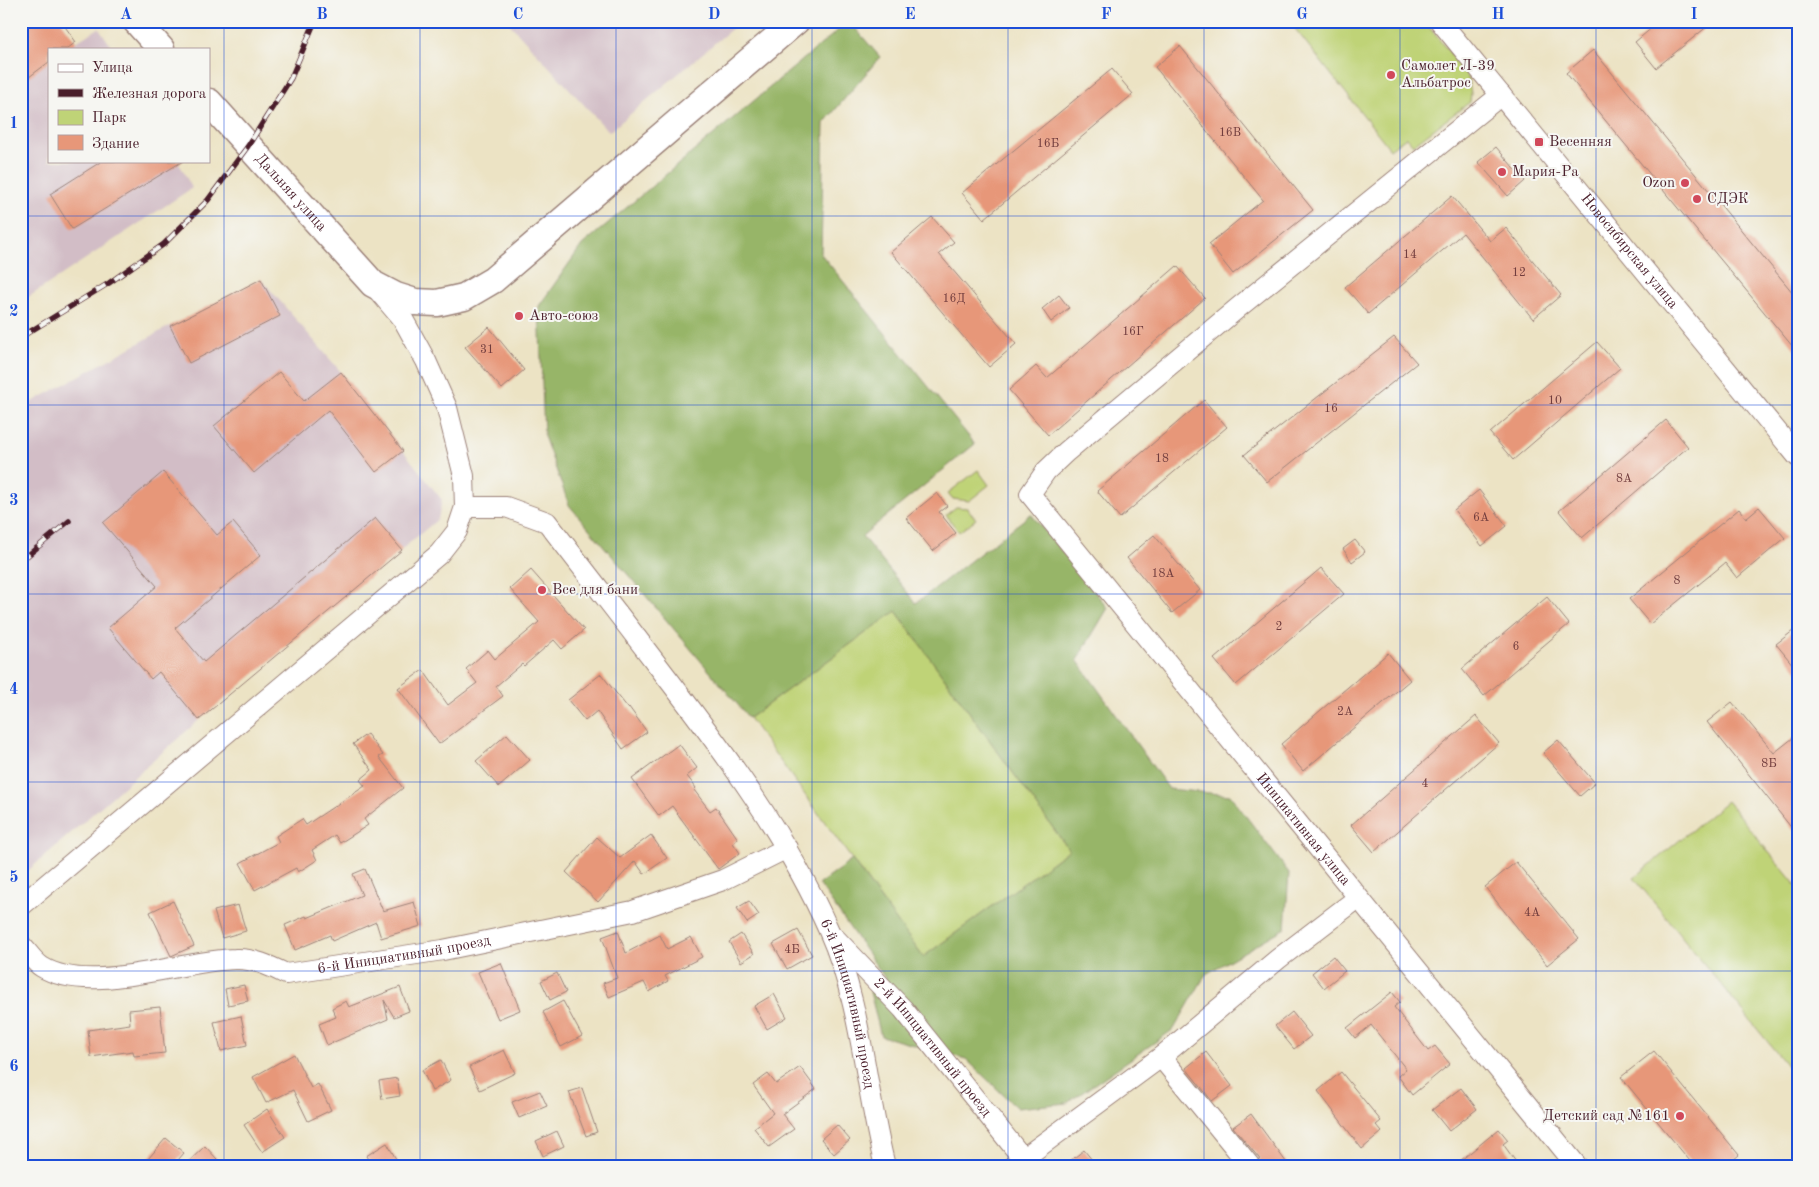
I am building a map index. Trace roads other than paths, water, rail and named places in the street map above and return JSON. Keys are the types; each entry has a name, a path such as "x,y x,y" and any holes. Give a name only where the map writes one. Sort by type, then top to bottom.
{"main road":[{"path":"136,21 159,48"},
{"path":"373,284 396,296 415,302 437,303 464,297 493,280 796,21"},
{"name":"Дальняя улица","path":"210,103 373,284"}],"street":[{"name":"Новосибирская улица","path":"1440,21 1798,457"},
{"name":"Инициативная улица","path":"1501,95 1239,307 1073,446 1046,471 1030,494 1577,1166"},
{"path":"21,906 439,554 457,531 465,507 464,476 447,408 426,361 404,321 373,284"},
{"name":"6-й Инициативный проезд","path":"465,507 506,507 547,522 713,736 787,848 829,932 853,1001 875,1127 885,1166"},
{"name":"6-й Инициативный проезд","path":"21,945 41,967 67,978 94,980 236,958 265,964 286,974 443,950 633,911 723,880 787,848"},
{"path":"1021,1163 1161,1057 1278,959 1358,898"},
{"name":"2-й Инициативный проезд","path":"829,932 903,1009 1021,1163"},
{"path":"1161,1057 1250,1166"}],"railway":[{"path":"21,337 109,283 164,244 208,200 248,146 291,78 315,21"},
{"path":"21,561 69,521"}],"place":[{"name":"Самолет Л-39 Альбатрос","path":"1391,75"},
{"name":"Весенняя","path":"1539,142"},
{"name":"Мария-Ра","path":"1502,172"},
{"name":"Ozon","path":"1685,183"},
{"name":"СДЭК","path":"1697,199"},
{"name":"Авто-союз","path":"519,316"},
{"name":"Все для бани","path":"542,590"},
{"name":"Детский сад №161","path":"1680,1116"}]}
